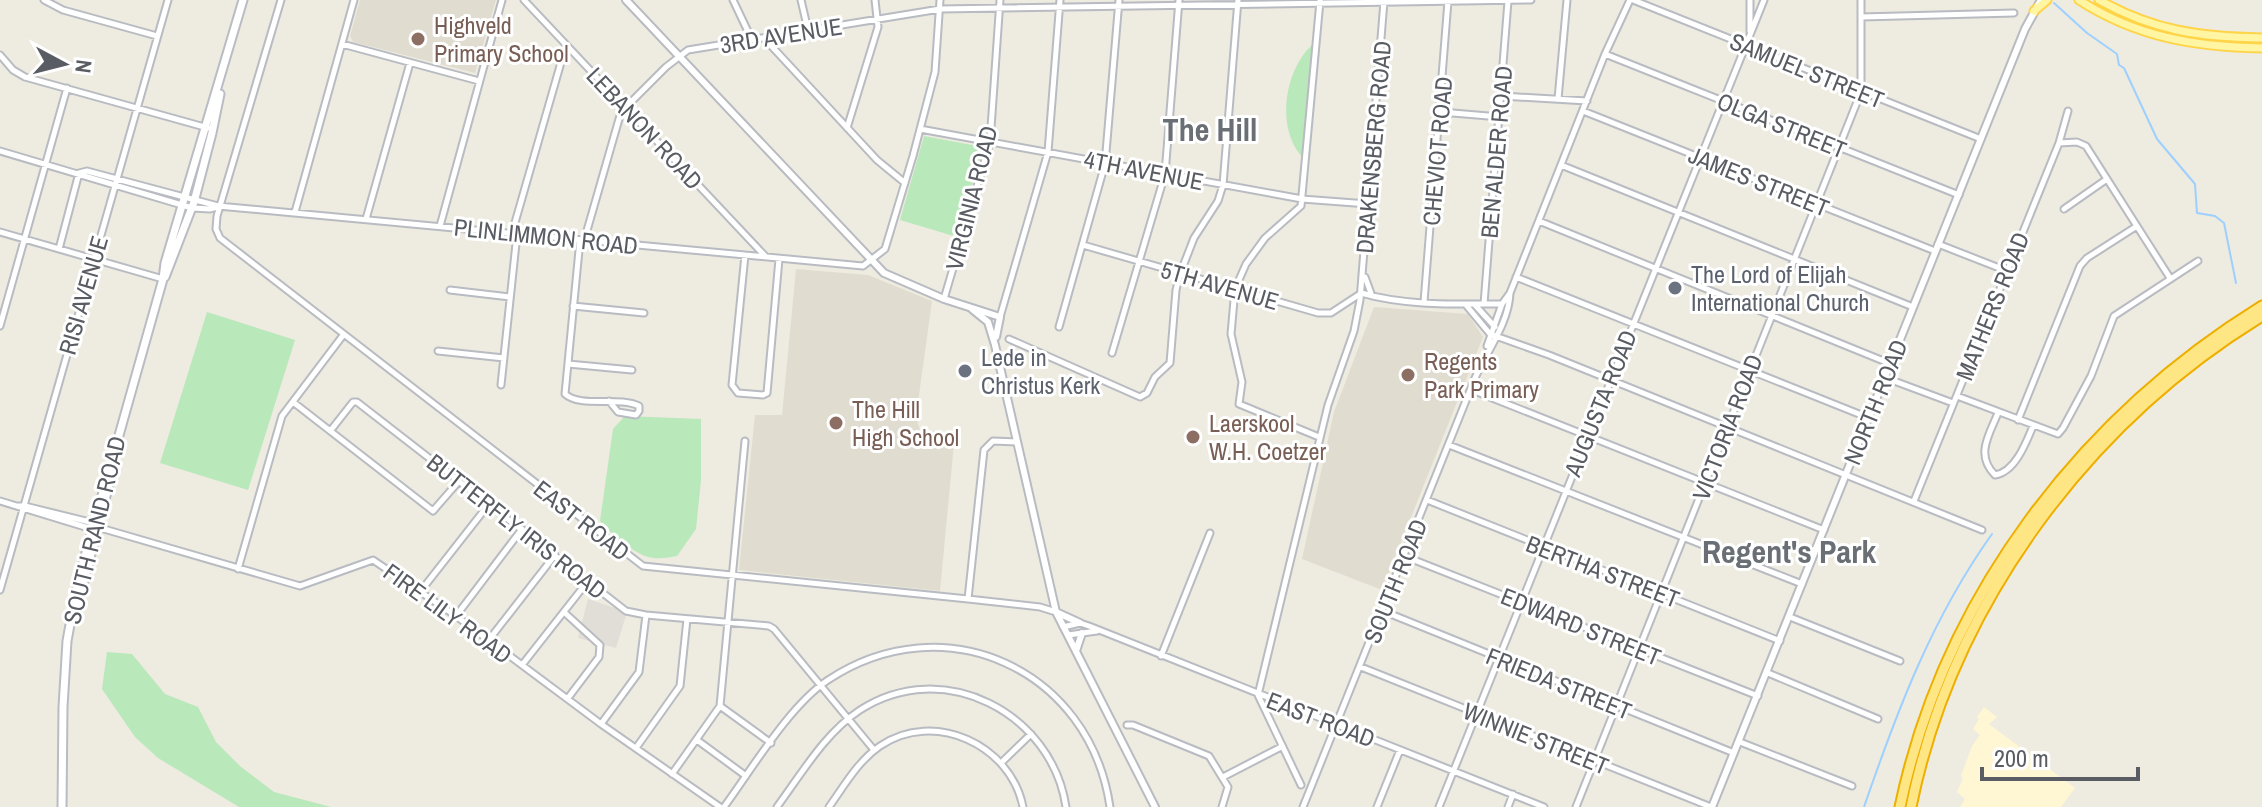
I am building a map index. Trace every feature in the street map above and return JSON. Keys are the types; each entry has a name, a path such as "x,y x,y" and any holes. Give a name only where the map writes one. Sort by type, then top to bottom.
{"highway":[{"path":"1900,807 1922,728 1945,667 1982,593 2020,532 2074,463 2136,400 2206,343 2262,306"},
{"path":"1911,807 1936,715 1966,643 2007,569 2044,514 2095,453 2133,415 2194,363 2262,316"}],"main road":[{"name":"SOUTH RAND ROAD","path":"62,807 67,649 125,413 164,278 193,204 209,128 243,0"},
{"path":"2079,0 2114,20 2150,35 2213,47 2262,48"},
{"path":"2099,0 2144,22 2179,32 2262,38"},
{"name":"SOUTH RAND ROAD","path":"164,278 165,263 183,201 209,128"}],"street":[{"path":"44,0 63,10 157,36"},
{"name":"RISI AVENUE","path":"0,590 168,0"},
{"path":"219,206 281,0"},
{"path":"295,212 354,0"},
{"path":"440,226 502,0"},
{"name":"LEBANON ROAD","path":"524,0 766,257"},
{"path":"626,0 891,278 1000,317"},
{"path":"733,0 752,40"},
{"path":"801,0 808,30"},
{"path":"847,128 878,19 875,0"},
{"path":"872,261 885,249 935,72 940,0"},
{"name":"3RD AVENUE","path":"624,106 678,55 691,49 940,9 1060,3 1531,0"},
{"path":"1558,99 1567,0"},
{"name":"SAMUEL STREET","path":"1631,0 1982,139"},
{"name":"SOUTH ROAD","path":"1496,333 1502,304 1510,293 1605,54 1631,0"},
{"path":"1750,0 1751,33"},
{"name":"AUGUSTA ROAD","path":"1439,807 1764,0"},
{"path":"1861,0 1861,92"},
{"path":"1320,1 1302,199 1298,210 1276,227 1254,253 1235,289 1231,334 1242,382 1239,404 1320,437"},
{"name":"DRAKENSBERG ROAD","path":"1359,297 1384,1"},
{"name":"CHEVIOT ROAD","path":"1424,302 1448,1"},
{"name":"BEN ALDER ROAD","path":"1484,304 1508,1"},
{"path":"1112,353 1165,174 1179,2"},
{"path":"1009,339 1141,396 1147,393 1155,377 1170,363 1180,274 1194,238 1218,201 1223,185 1238,2"},
{"path":"995,345 1000,317 1048,152 1060,3"},
{"path":"1059,327 1105,164 1119,3"},
{"name":"VIRGINIA ROAD","path":"944,299 990,142 1000,4"},
{"name":"NORTH ROAD","path":"1712,807 1937,248 2039,4"},
{"path":"1861,17 2014,13"},
{"path":"764,37 847,128 899,181 905,183"},
{"path":"342,44 479,81"},
{"path":"501,385 514,233 562,49 566,45"},
{"name":"OLGA STREET","path":"1605,54 1959,195"},
{"path":"0,55 18,74 209,128"},
{"path":"366,219 410,63"},
{"path":"0,326 67,88"},
{"name":"VICTORIA ROAD","path":"1576,807 1861,92"},
{"path":"1502,96 1587,101"},
{"path":"609,401 618,412 636,415 639,411 639,406 633,403 609,401 573,399 568,398 565,389 582,241 624,106"},
{"name":"JAMES STREET","path":"1583,111 1817,203 2007,271"},
{"name":"MATHERS ROAD","path":"1914,501 2059,143 2068,111"},
{"path":"1441,112 1500,117"},
{"name":"4TH AVENUE","path":"920,129 1302,199 1368,204"},
{"path":"2059,143 2083,143 2170,278"},
{"path":"0,151 79,173 114,187 183,201"},
{"path":"1561,165 1913,307"},
{"name":"PLINLIMMON ROAD","path":"79,173 87,171 193,204 857,267 872,261"},
{"path":"59,249 79,173"},
{"path":"2064,209 2107,179"},
{"name":"EAST ROAD","path":"219,206 216,225 220,238 638,564 648,568 1040,607 1056,612"},
{"path":"1539,221 1891,364"},
{"path":"2018,420 2080,266 2087,258 2137,226"},
{"path":"0,232 164,278"},
{"name":"5TH AVENUE","path":"1083,245 1325,314 1359,297"},
{"path":"745,255 732,385 738,393 767,393 779,259"},
{"path":"1957,396 2058,434 2091,376 2114,316 2198,261"},
{"path":"1363,268 1375,297"},
{"path":"1516,277 1869,418"},
{"path":"450,290 510,297"},
{"name":"SOUTH ROAD","path":"1303,807 1485,354 1510,301 1510,293"},
{"path":"1301,785 1258,695 1328,405 1354,331 1359,297 1466,305 1502,304"},
{"path":"1466,305 1496,333 1982,530"},
{"path":"1475,305 1496,333"},
{"path":"573,306 644,313"},
{"path":"972,309 988,322 995,345 1056,612 1155,807"},
{"path":"238,569 282,416 344,334"},
{"path":"438,351 504,358"},
{"path":"568,364 632,370"},
{"path":"1886,378 1953,403"},
{"path":"1472,389 1824,530"},
{"path":"293,402 433,511 459,481"},
{"name":"BUTTERFLY IRIS ROAD","path":"331,430 348,407 357,402 626,611 769,626 874,750"},
{"path":"1998,413 1983,452 1995,475 2004,472 2022,451 2033,426"},
{"path":"672,774 720,706 745,441"},
{"path":"968,599 984,450 993,441 1018,442"},
{"path":"1449,445 1802,584"},
{"name":"BERTHA STREET","path":"1427,500 1780,641"},
{"name":"FIRE LILY ROAD","path":"0,501 300,586 373,560 722,807"},
{"path":"420,592 489,504"},
{"path":"456,616 522,529"},
{"path":"1161,656 1210,533"},
{"path":"488,641 555,555"},
{"name":"EDWARD STREET","path":"1404,556 1758,696"},
{"path":"522,666 588,581"},
{"name":"FRIEDA STREET","path":"1383,611 1735,753"},
{"path":"1056,612 1080,623"},
{"path":"565,613 600,645 599,657 568,698"},
{"path":"601,724 639,672 646,615"},
{"path":"1790,617 1900,661"},
{"path":"636,748 680,686 687,619"},
{"path":"1063,627 1080,623"},
{"name":"EAST ROAD","path":"1080,623 1544,807"},
{"name":"EAST ROAD","path":"1067,635 1098,631"},
{"path":"1076,651 1082,633"},
{"path":"722,807 793,712 821,685 854,665 887,652 925,647 974,651 997,659 1038,681 1069,711 1083,730 1105,778 1110,807"},
{"name":"WINNIE STREET","path":"1361,667 1712,807"},
{"path":"1768,673 1878,719"},
{"path":"777,807 834,730 876,702 910,691 956,691 979,698 1012,715 1031,734 1058,772 1066,807"},
{"path":"720,706 771,743"},
{"path":"1127,725 1209,756 1228,789 1222,807"},
{"path":"829,807 863,759 874,750 905,734 924,731 969,739 989,751 1020,790 1023,807"},
{"path":"1001,763 1031,734"},
{"path":"697,740 746,776"},
{"path":"1740,742 1852,786"},
{"path":"1223,777 1281,747"},
{"path":"1377,807 1400,750"},
{"path":"1508,807 1513,794"}],"shaded area":[{"name":"Highveld Primary School","path":"360,0 496,0 475,73 353,42 350,36"},
{"name":"The Hill High School","path":"796,269 868,275 932,301 916,417 920,430 955,433 940,591 739,570 755,415 782,415"},
{"name":"Regents Park Primary","path":"1374,307 1468,314 1483,337 1382,590 1302,559 1334,412"},
{"path":"588,599 627,612 616,648 578,638"},
{"path":"1984,707 1997,717 1989,724 2075,788 2061,807 1960,807 1965,799 1957,792 1972,746 1980,735 1973,729"}],"green space":[{"path":"1312,45 1304,159 1289,133 1287,101 1295,70"},
{"path":"924,136 983,147 957,237 900,220"},
{"path":"207,312 295,340 248,490 160,463"},
{"path":"625,416 701,419 701,480 696,529 677,556 645,556 621,541 600,521 613,429"},
{"path":"107,652 132,654 165,694 198,707 216,742 240,766 274,792 331,807 239,807 158,758 135,737 102,689"}],"waterway":[{"path":"2054,3 2087,33 2117,54 2119,65 2124,68 2157,139 2195,184 2197,213 2215,216 2224,223 2236,283"},
{"path":"1864,807 1918,666 1951,599 1992,534"}],"place":[{"name":"Highveld Primary School","path":"418,39"},
{"name":"The Lord of Elijah International Church","path":"1675,288"},
{"name":"Lede in Christus Kerk","path":"965,371"},
{"name":"Regents Park Primary","path":"1408,375"},
{"name":"The Hill High School","path":"836,423"},
{"name":"Laerskool W.H. Coetzer","path":"1193,437"}],"district":[{"name":"The Hill","path":"1210,129"},
{"name":"Regent's Park","path":"1789,551"}]}
